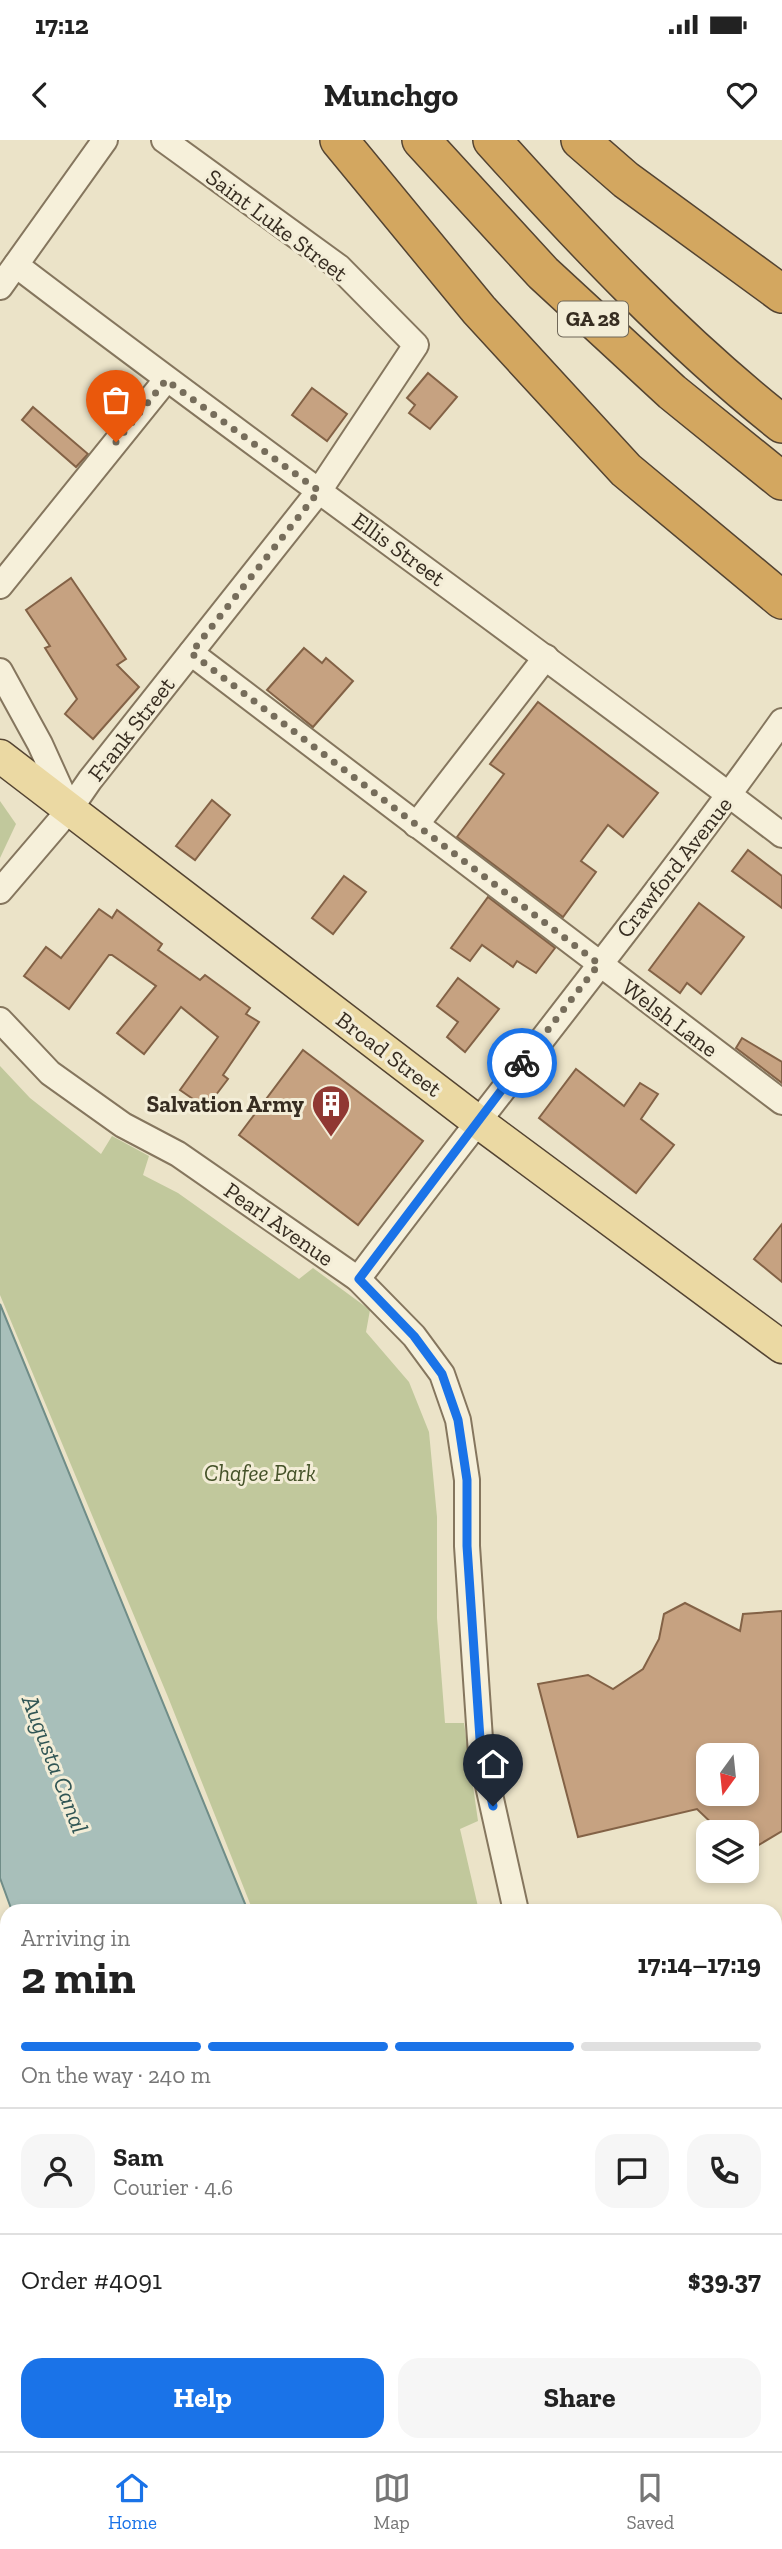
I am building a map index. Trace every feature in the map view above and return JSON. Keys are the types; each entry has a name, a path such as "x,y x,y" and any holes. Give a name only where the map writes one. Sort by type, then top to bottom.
{"highway":[{"path":"339,140 479,310 626,470 782,600"},
{"name":"GA 28","path":"421,140 543,273 672,392 782,481"},
{"name":"GA 28","path":"492,140 638,296 749,398 782,424"},
{"path":"580,140 626,180 782,293"}],"main road":[{"name":"Broad Street","path":"0,756 477,1121 782,1347"}],"street":[{"path":"0,287 105,140"},
{"name":"Saint Luke Street","path":"164,140 339,267 416,345"},
{"name":"Ellis Street","path":"16,265 166,380 546,657 782,835"},
{"name":"Frank Street","path":"70,809 90,780 319,491 416,345"},
{"path":"0,586 166,380"},
{"name":"Welsh Lane","path":"191,653 781,1100"},
{"path":"416,825 546,657"},
{"path":"0,671 40,744 70,809 0,891"},
{"name":"Crawford Avenue","path":"359,1279 477,1121 730,795 782,721"},
{"name":"Pearl Avenue","path":"0,1020 60,1081 123,1125 178,1154 359,1279 414,1336 442,1374 458,1420 467,1480 467,1546 481,1754 514,1904"}],"green space":[{"path":"0,801 16,824 0,858"},
{"name":"Chafee Park","path":"0,1066 30,1098 101,1154 112,1136 149,1156 143,1175 178,1193 299,1279 313,1268 370,1310 366,1332 409,1382 429,1432 437,1517 437,1618 445,1723 464,1723 478,1821 460,1829 477,1904 250,1904 168,1697 0,1295"}],"water":[{"name":"Augusta Canal","path":"0,1304 245,1904 9,1904 0,1878"}],"building":[{"path":"428,373 457,397 430,429 409,413 415,405 407,398"},
{"path":"312,388 347,414 327,441 292,415"},
{"path":"33,407 88,454 76,467 22,420"},
{"path":"71,578 126,659 117,665 139,687 93,739 65,714 77,699 45,648 50,646 26,610"},
{"path":"304,648 322,663 326,658 353,681 313,727 267,690"},
{"path":"538,702 658,793 623,837 608,825 581,861 596,872 563,917 457,837 504,774 490,764"},
{"path":"212,800 230,815 195,860 176,846"},
{"path":"748,850 782,876 782,908 732,871"},
{"path":"344,876 366,892 333,934 312,918"},
{"path":"488,897 555,948 536,973 517,961 513,967 482,945 470,961 451,948"},
{"path":"699,903 744,937 701,994 687,983 680,993 649,970"},
{"path":"99,909 112,918 117,910 162,944 158,950 200,980 205,975 250,1008 246,1014 259,1022 223,1075 228,1079 206,1108 180,1090 218,1037 181,1007 144,1054 117,1033 156,986 109,955 69,1009 24,976 46,947 61,958"},
{"path":"458,978 499,1009 465,1052 447,1037 458,1022 437,1006"},
{"path":"742,1038 782,1062 782,1083 736,1048"},
{"name":"Salvation Army","path":"303,1050 423,1141 358,1225 239,1135"},
{"path":"576,1069 624,1106 640,1083 658,1094 641,1119 674,1145 636,1193 539,1118"},
{"path":"782,1224 782,1282 754,1259"},
{"path":"685,1603 740,1631 743,1614 782,1611 782,1831 759,1845 759,1820 708,1820 697,1809 578,1837 538,1684 588,1675 613,1689 643,1669 659,1639 664,1614"}],"way so far":[{"path":"116,442 166,380 319,491 191,653 599,964 522,1063"}],"place":[{"name":"Salvation Army","path":"331,1138"}],"route":[{"path":"493,1806 481,1754 467,1546 467,1480 458,1420 442,1374 414,1336 359,1279 522,1063"}]}
